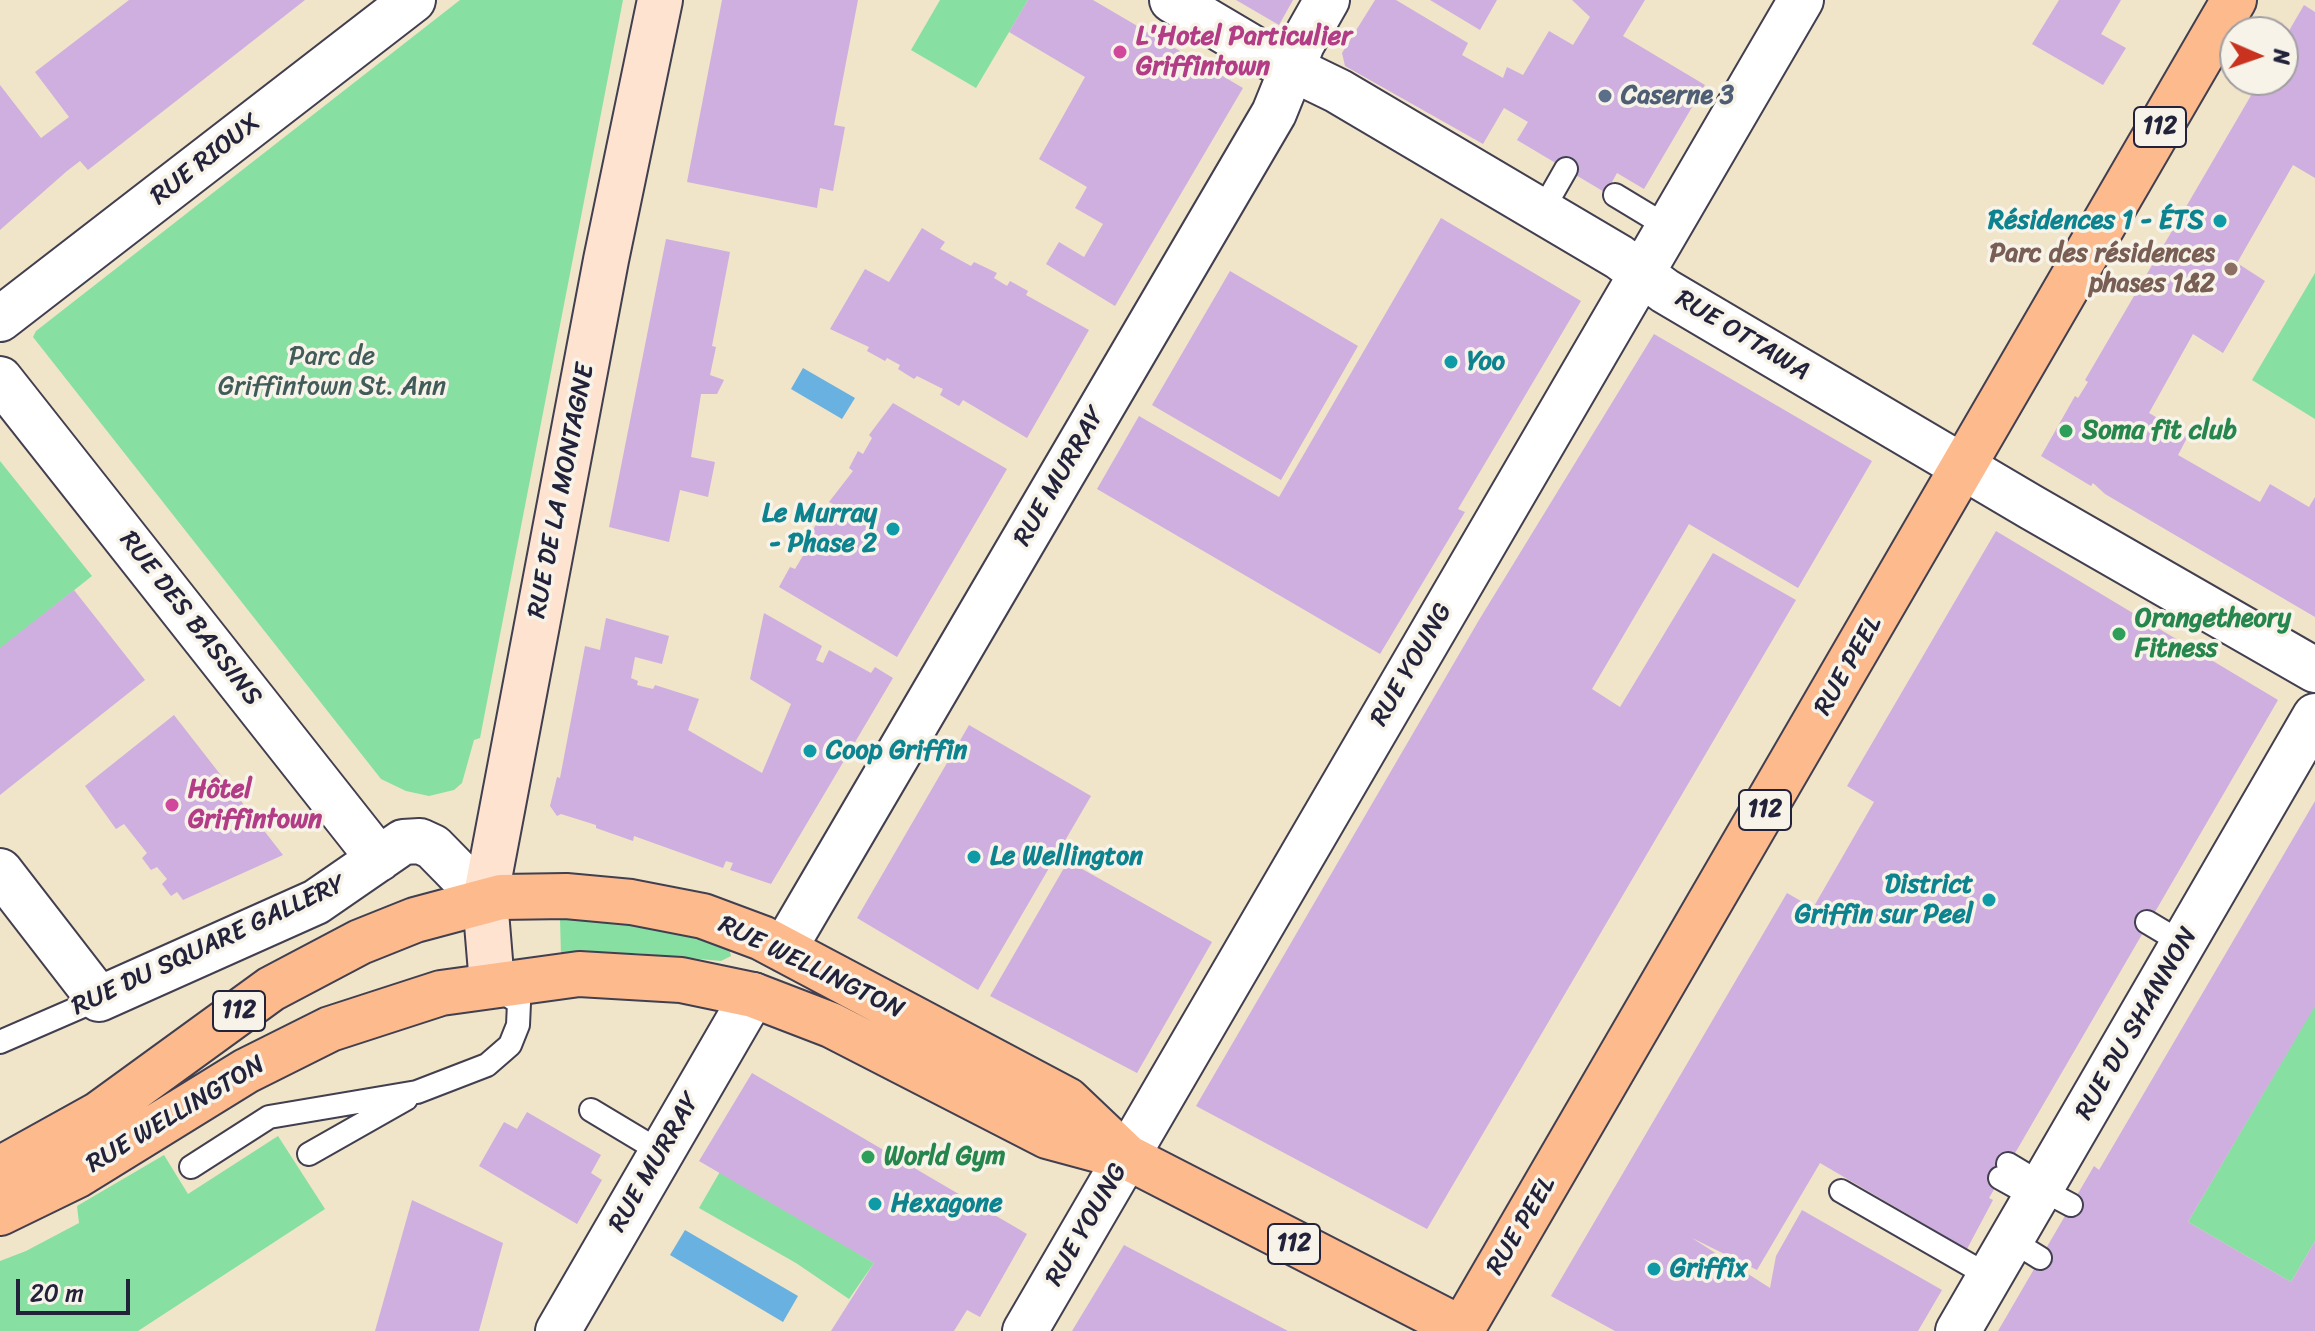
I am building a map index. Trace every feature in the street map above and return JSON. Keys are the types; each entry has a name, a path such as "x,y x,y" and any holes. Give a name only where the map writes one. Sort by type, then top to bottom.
{"main road":[{"name":"RUE PEEL","path":"1463,1330 2234,0"},
{"name":"RUE WELLINGTON","path":"0,1169 99,1114 255,999 310,966 415,920 485,900 518,895 566,896 658,906 723,923 784,949 1067,1100 1127,1157"},
{"name":"RUE WELLINGTON","path":"0,1213 76,1176 246,1071 310,1038 391,1008 492,984 606,974 681,980 753,995 831,1025 1047,1136 1127,1157 1463,1330"}],"street":[{"name":"RUE RIOUX","path":"0,319 413,0"},
{"name":"RUE DE LA MONTAGNE","path":"492,984 485,900 606,260 660,0"},
{"name":"RUE OTTAWA","path":"1172,0 1338,91 1963,465 2315,670"},
{"name":"RUE MURRAY","path":"784,949 1274,113 1292,68 1327,0"},
{"name":"RUE YOUNG","path":"1025,1331 1801,0"},
{"name":"RUE DES BASSINS","path":"0,379 379,859"},
{"name":"RUE DU SHANNON","path":"1958,1331 2014,1258 2033,1187 2166,933 2315,716"},
{"name":"RUE DU SQUARE GALLERY","path":"99,999 316,902 403,842 427,844 485,900"},
{"path":"0,871 99,999"},
{"name":"RUE MURRAY","path":"558,1331 753,995"}],"lane":[{"path":"1542,211 1566,169"},
{"path":"1615,195 1668,227"},
{"path":"309,1154 356,1131 417,1092 487,1065 510,1045 518,1025 519,1003 492,984"},
{"name":"RUE DU SQUARE GALLERY","path":"0,1042 99,999"},
{"path":"191,1167 278,1114 417,1092"},
{"path":"591,1110 661,1152"},
{"path":"1841,1191 2014,1258"}],"green space":[{"name":"Parc de Griffintown St. Ann","path":"460,0 623,0 480,738 474,740 462,783 454,790 429,796 406,791 381,779 33,337 36,331"},
{"path":"940,0 1028,0 976,88 911,50"},
{"path":"2315,273 2315,419 2252,380"},
{"path":"0,461 92,576 0,649"},
{"path":"560,919 677,928 729,948 731,956 721,961 635,953 561,955"},
{"path":"2315,1005 2315,1241 2291,1282 2188,1222"},
{"path":"278,1136 325,1209 138,1331 0,1331 0,1261 79,1223 77,1206 164,1155 188,1194"},
{"path":"721,1170 874,1263 849,1299 796,1263 699,1208"}],"water":[{"path":"803,368 855,398 842,419 791,389"},
{"path":"685,1230 798,1296 783,1322 670,1255"}],"building":[{"path":"129,0 305,0 88,170 80,161 0,230 0,85 41,138 69,117 35,72"},
{"path":"722,0 858,0 834,125 845,127 833,191 820,188 817,208 687,182"},
{"path":"1028,0 1093,0 1243,88 1115,306 1046,264 1059,242 1084,257 1103,224 1075,208 1087,187 1039,159 1085,77 1009,32"},
{"path":"1236,0 1293,0 1279,25"},
{"path":"1375,0 1396,0 1468,43 1462,55 1503,78 1507,67 1523,75 1549,31 1573,45 1590,17 1572,0 1645,0 1623,36 1705,85 1644,189 1617,173 1606,193 1517,140 1528,122 1504,108 1483,144 1345,66 1342,53"},
{"path":"1430,0 1497,0 1480,30"},
{"path":"2059,0 2121,0 2101,34 2126,48 2103,85 2032,44"},
{"name":"Parc des résidences phases 1&2","path":"2304,5 2315,12 2315,178 2293,165 2237,263 2265,281 2223,353 2193,334 2149,413 2188,436 2178,455 2260,502 2270,484 2309,507 2315,497 2315,617 2105,494 2093,483 2091,486 2041,456 2075,396 2078,398 2088,382 2085,380 2251,96 2299,96 2298,16"},
{"path":"1441,218 1581,301 1458,509 1465,512 1380,654 1097,489 1139,416 1279,497"},
{"path":"922,228 945,242 940,249 971,266 974,262 997,273 994,278 1007,286 1010,281 1028,291 1026,295 1089,330 1027,438 963,400 959,406 940,395 943,389 917,376 914,379 898,369 900,365 887,358 885,361 867,351 869,347 830,329 865,269 889,282"},
{"path":"666,239 730,252 712,346 716,347 710,375 724,380 717,394 701,394 691,457 715,462 708,497 680,490 669,542 609,527"},
{"path":"1230,271 1358,346 1281,480 1152,405"},
{"path":"1654,334 1872,461 1798,588 1689,524 1592,689 1620,707 1713,553 1796,600 1427,1229 1196,1106 1479,620"},
{"name":"Le Murray - Phase 2","path":"893,403 1007,469 897,657 779,587 790,567 795,569 813,539 809,536 819,520 823,522 833,504 829,502 853,471 849,468 858,451 863,454 872,438 869,435"},
{"name":"District Griffin sur Peel","path":"1996,531 2278,700 1989,1198 1993,1200 1967,1249 1820,1163 1757,1270 1692,1238 1770,1288 1776,1256 1802,1210 1942,1290 1918,1331 1615,1331 1551,1296 1787,893 1813,908 1874,802 1847,786"},
{"path":"74,590 145,680 0,795 0,648"},
{"path":"764,613 822,646 816,660 823,663 829,650 871,673 875,667 893,678 771,884 730,870 733,863 726,861 723,868 634,836 633,841 596,828 596,825 561,814 557,816 550,806 557,777 560,778 585,646 600,650 606,618 669,636 662,664 635,657 631,678 638,681 637,685 653,689 655,685 699,699 688,730 762,773 791,704 750,679"},
{"name":"Hôtel Griffintown","path":"174,715 283,855 183,900 177,892 171,896 162,884 167,879 157,867 151,870 142,858 147,853 124,824 116,829 85,786"},
{"name":"Le Wellington","path":"969,725 1091,796 978,990 857,918"},
{"path":"2315,801 2315,1006 2188,1222 2291,1282 2315,1241 2315,1331 1998,1331 2094,1166 2099,1170"},
{"path":"1068,861 1212,942 1137,1073 990,996"},
{"name":"Hexagone","path":"752,1073 1027,1234 980,1317 967,1310 954,1331 831,1331 874,1263 699,1161"},
{"path":"527,1112 601,1155 591,1173 602,1180 577,1224 479,1166 504,1122 517,1129"},
{"path":"412,1200 503,1243 479,1331 375,1331"},
{"path":"1124,1245 1288,1331 1072,1331"}],"place":[{"name":"L'Hotel Particulier Griffintown","path":"1120,52"},
{"name":"Caserne 3","path":"1605,96"},
{"name":"Résidences 1 - ÉTS","path":"2220,221"},
{"name":"Parc des résidences phases 1&2","path":"2231,269"},
{"name":"Yoo","path":"1451,362"},
{"name":"Soma fit club","path":"2066,431"},
{"name":"Le Murray - Phase 2","path":"893,529"},
{"name":"Orangetheory Fitness","path":"2119,634"},
{"name":"Coop Griffin","path":"810,751"},
{"name":"Hôtel Griffintown","path":"172,805"},
{"name":"Le Wellington","path":"974,857"},
{"name":"District Griffin sur Peel","path":"1989,900"},
{"name":"World Gym","path":"868,1157"},
{"name":"Hexagone","path":"875,1204"},
{"name":"Griffix","path":"1654,1269"}]}
